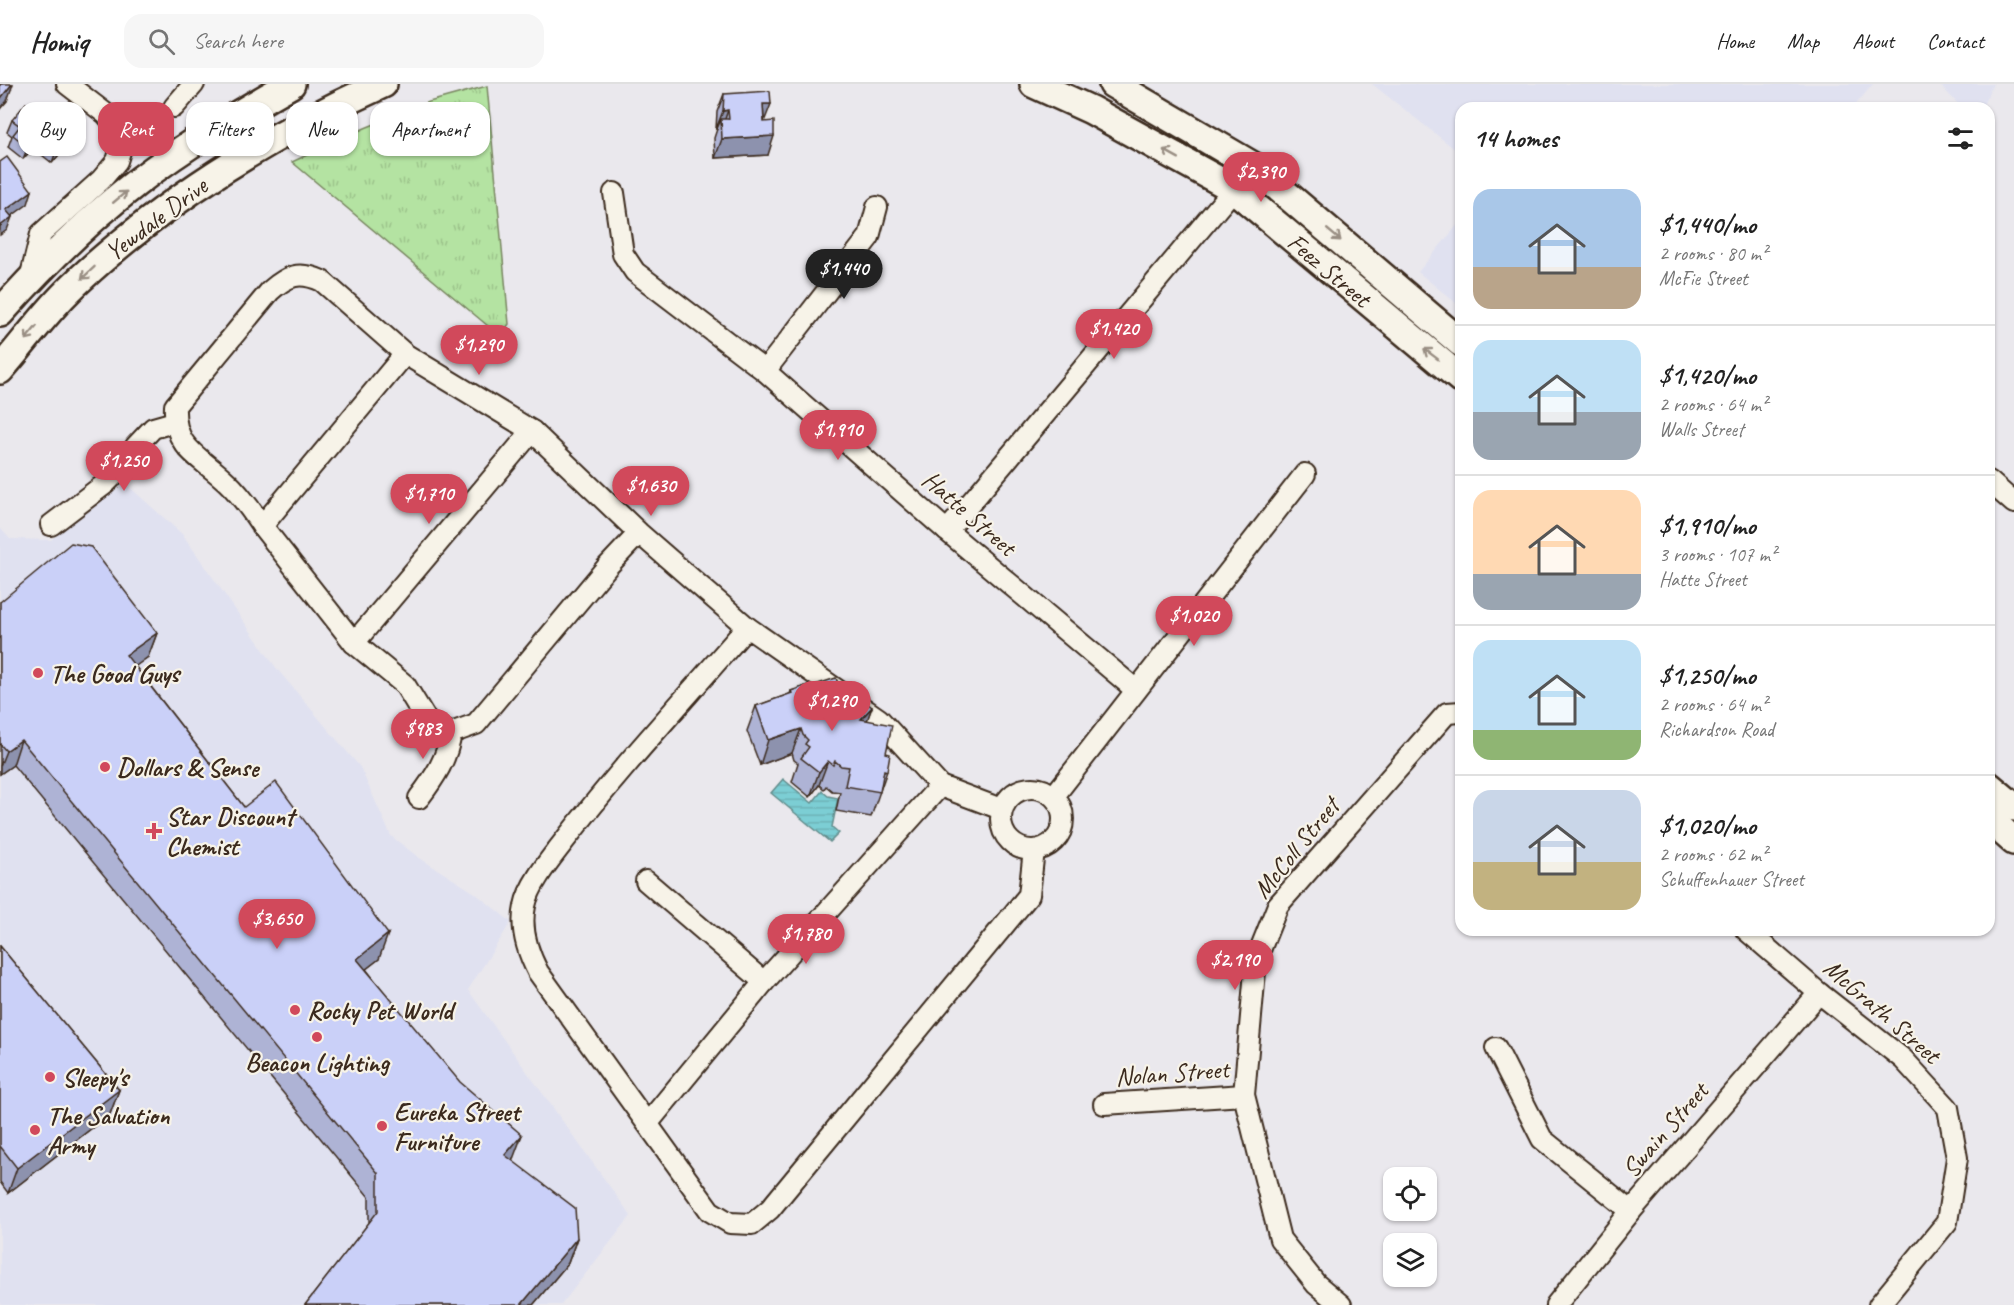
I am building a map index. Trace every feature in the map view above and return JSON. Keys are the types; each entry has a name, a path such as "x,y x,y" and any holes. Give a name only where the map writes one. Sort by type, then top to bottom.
{"main road":[{"name":"Yewdale Drive","path":"0,313 30,279 78,232 136,183 194,141 291,84"},
{"name":"Yewdale Drive","path":"0,370 63,296 110,253 162,211 230,164 327,110 383,84"},
{"name":"Feez Street","path":"1034,84 1091,110 1234,189 1455,374"},
{"name":"Feez Street","path":"1113,84 1253,166 1455,338"},
{"path":"1995,791 2014,807"},
{"path":"1995,824 2014,841"}],"street":[{"path":"30,279 41,234 101,180 117,161 121,148 115,125 106,114 67,84"},
{"path":"174,107 194,84"},
{"path":"947,531 1253,166"},
{"name":"Hatte Street","path":"614,193 622,254 634,272 765,371 947,531 1136,690"},
{"path":"765,371 869,237 877,207"},
{"path":"639,532 606,567 476,724 451,733 436,729 427,720 405,685 354,643 228,483 192,453 178,435 174,422 175,406 270,291 283,279 310,276 322,281 405,354 532,431 639,532 747,627 879,719 940,786 1001,809"},
{"path":"262,526 405,354"},
{"path":"51,525 105,484 123,466 136,446 153,428 174,422"},
{"path":"354,643 532,431"},
{"path":"1054,796 1305,474"},
{"path":"1995,487 2014,503"},
{"path":"747,627 595,802 540,872 525,904 524,932 528,952 538,972 710,1211 730,1223 752,1224 770,1209 1029,895 1034,850"},
{"name":"McColl Street","path":"1341,1305 1316,1284 1280,1239 1244,1095 1256,960 1278,905 1454,713"},
{"path":"419,798 435,778 445,759 451,733"},
{"path":"648,1123 764,982 940,786"},
{"path":"1035,787 1054,796 1060,805 1063,824 1053,842 1034,850 1024,849 1015,846 1007,839 1002,830 1001,809 1006,799 1014,792 1035,787"},
{"path":"646,881 764,982"},
{"name":"McGrath Street","path":"1753,936 1819,993 1903,1059 1948,1108 1957,1158 1947,1222 1879,1305"},
{"name":"Swain Street","path":"1556,1305 1631,1211 1819,993"},
{"path":"1496,1048 1542,1138 1631,1211"},
{"name":"Nolan Street","path":"1104,1104 1244,1095"}],"shaded area":[{"path":"1372,84 1873,84 1858,102 1455,102 1455,149"},
{"path":"1939,84 1993,84 1984,102 1956,102"},
{"path":"1455,228 1455,302 1418,272"},
{"path":"125,483 183,535 277,669 360,767 391,836 418,857 475,893 511,922 468,990 631,1216 561,1305 2,1305 0,1302 0,528 10,539 51,540"}],"green space":[{"path":"487,86 488,102 429,102"},
{"path":"490,118 509,324 500,336 292,162 305,156 358,156 358,131 370,126 370,156 490,156"}],"water":[{"path":"783,779 812,803 822,791 828,796 838,798 832,827 839,833 830,842 771,793"}],"building":[{"path":"0,84 12,84 0,99"},
{"path":"770,91 771,104 763,104 764,122 774,121 774,136 722,139 721,119 729,119 728,110 723,111 724,94"},
{"path":"18,113 18,124 12,120"},
{"path":"18,129 18,139 13,135"},
{"path":"7,157 32,191 6,210 12,217 0,226 0,162"},
{"path":"71,543 91,547 157,633 126,655 244,807 276,782 388,934 357,959 460,1082 522,1135 505,1155 575,1208 577,1238 521,1305 305,1305 378,1211 378,1173 21,740 6,751 0,744 0,602"},
{"path":"836,678 847,707 857,695 872,707 861,719 892,725 886,753 890,754 887,771 884,770 880,792 845,786 849,767 841,766 835,761 833,765 828,761 819,772 801,758 809,747 805,744 808,740 801,729 768,740 756,706 808,685 809,687"},
{"path":"0,946 119,1090 17,1168 0,1146"}],"place":[{"name":"The Good Guys","path":"38,673"},
{"name":"Dollars & Sense","path":"105,767"},
{"name":"Star Discount Chemist","path":"154,831"},
{"name":"Rocky Pet World","path":"295,1010"},
{"name":"Beacon Lighting","path":"317,1037"},
{"name":"Sleepy's","path":"50,1077"},
{"name":"Eureka Street Furniture","path":"382,1126"},
{"name":"The Salvation Army","path":"35,1130"}]}
